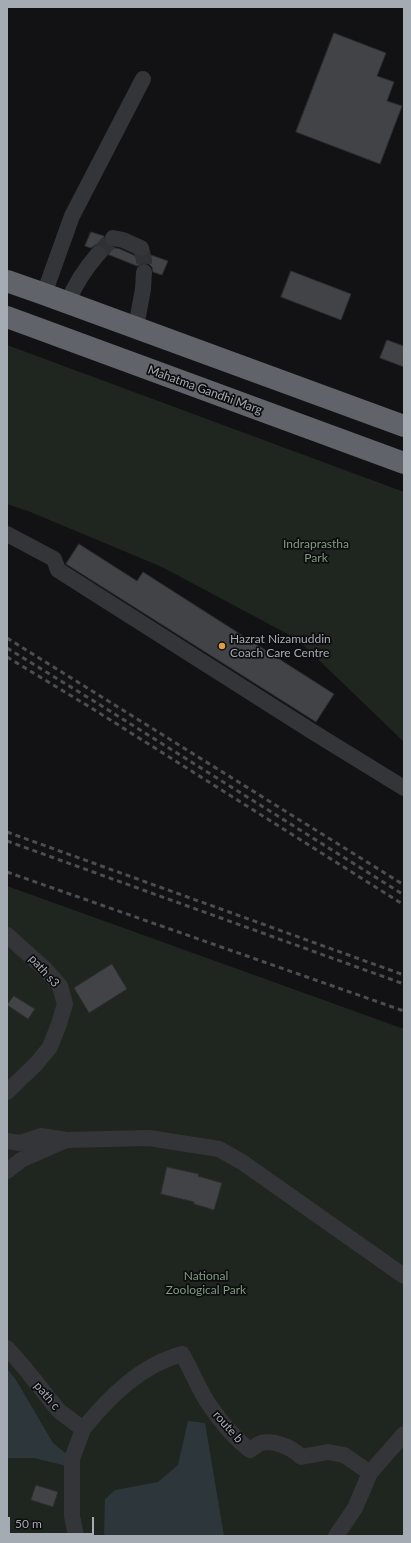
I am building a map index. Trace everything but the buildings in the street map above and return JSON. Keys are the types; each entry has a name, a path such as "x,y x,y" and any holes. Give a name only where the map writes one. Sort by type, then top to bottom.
{"highway":[{"path":"7,281 68,302 404,426"},
{"name":"Mahatma Gandhi Marg","path":"7,317 404,463"}],"street":[{"path":"44,294 72,216 143,79"},
{"path":"113,238 123,240 141,248"},
{"path":"68,302 74,286 98,254"},
{"path":"136,327 143,289 144,272"},
{"path":"7,534 54,559 58,570 312,732 404,788"},
{"name":"path s3","path":"7,935 45,968 60,986 65,1004 50,1047 36,1064 7,1092"},
{"path":"7,1141 20,1143 41,1136 66,1140 149,1138 218,1149 242,1162 404,1276"},
{"path":"7,1171 21,1160 66,1140"},
{"name":"path c","path":"7,1348 59,1411 83,1428"},
{"name":"route b","path":"83,1428 111,1397 129,1382 160,1362 182,1354 210,1407 239,1440 250,1450 260,1443 277,1443 296,1451 301,1457 328,1452 344,1455 370,1473"},
{"path":"76,1536 72,1516 72,1459 83,1428"},
{"path":"336,1536 355,1508 370,1473 404,1434"}],"green space":[{"name":"Indraprastha Park","path":"7,345 404,492 404,742 297,639 162,567 28,511 7,504"},
{"name":"National Zoological Park","path":"7,886 404,1029 404,1536 7,1536"}],"shaded area":[{"path":"7,1369 16,1380 53,1443 69,1456 67,1466 34,1458 7,1458"},
{"path":"188,1421 205,1423 224,1536 104,1536 105,1499 115,1490 158,1482 178,1465"}],"tunnel":[{"path":"98,254 113,238"},
{"path":"141,248 144,260 144,272"}],"railway":[{"path":"7,638 404,885"},
{"path":"7,648 404,895"},
{"path":"7,657 93,709 404,905"},
{"path":"7,832 404,975"},
{"path":"7,841 404,984"},
{"path":"7,872 404,1011"}],"place":[{"name":"Hazrat Nizamuddin Coach Care Centre","path":"222,646"}]}
